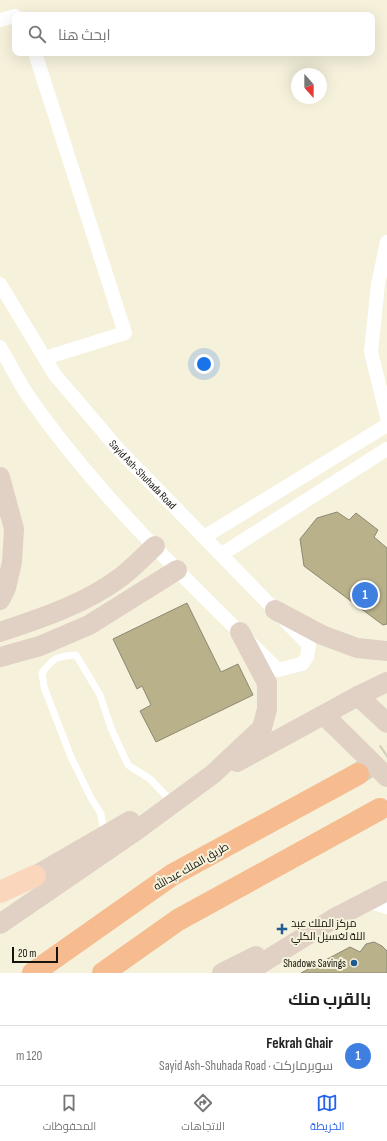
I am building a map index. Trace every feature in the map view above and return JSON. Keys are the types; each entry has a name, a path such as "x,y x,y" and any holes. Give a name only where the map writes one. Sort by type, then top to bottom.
{"highway":[{"name":"طريق الملك عبدالله","path":"33,973 172,876 358,774"},
{"path":"103,973 178,920 380,809"}],"main road":[{"path":"0,477 14,529 12,562 6,588 0,600"},
{"path":"0,632 45,617 84,600 121,577 155,546"},
{"path":"0,657 40,646 89,625 177,570"},
{"path":"275,610 322,634 357,648 387,651"},
{"path":"0,924 112,847 213,774 262,728 267,709 267,683 240,632"},
{"path":"0,892 35,876 213,774 387,682"},
{"path":"358,696 387,723"},
{"path":"324,715 387,777"},
{"path":"222,973 368,901 387,895"},
{"path":"246,973 333,919"}],"street":[{"path":"0,20 12,16"},
{"path":"36,56 125,333 45,358"},
{"path":"387,242 378,284 371,352 387,417"},
{"name":"Sayid Ash-Shuhada Road","path":"0,284 55,375 119,450 309,645 307,656 302,664 278,670 240,632"},
{"path":"0,347 27,393 89,476 177,570 240,632"},
{"path":"204,537 387,425"},
{"path":"222,554 387,449"}],"lane":[{"path":"104,836 101,814 91,798 71,757 44,687 42,673 50,662 61,656 76,655 100,695 111,728 128,765 150,779 169,799"}],"building":[{"path":"337,512 349,520 356,513 378,530 374,537 387,548 387,624 383,625 304,566 300,539 317,518"},
{"path":"187,603 221,672 238,664 253,695 156,742 140,711 151,705 142,686 137,689 113,639"},
{"name":"Shadows Savings","path":"374,942 382,946 387,951 387,973 301,973 350,947 360,952 366,944"}],"tunnel":[{"path":"358,774 387,754"}],"place":[{"name":"Fekrah Ghair","path":"365,595"},
{"name":"مركز الملك عبد اللة لغسيل الكلي","path":"282,929"},
{"name":"Shadows Savings","path":"354,963"}]}
